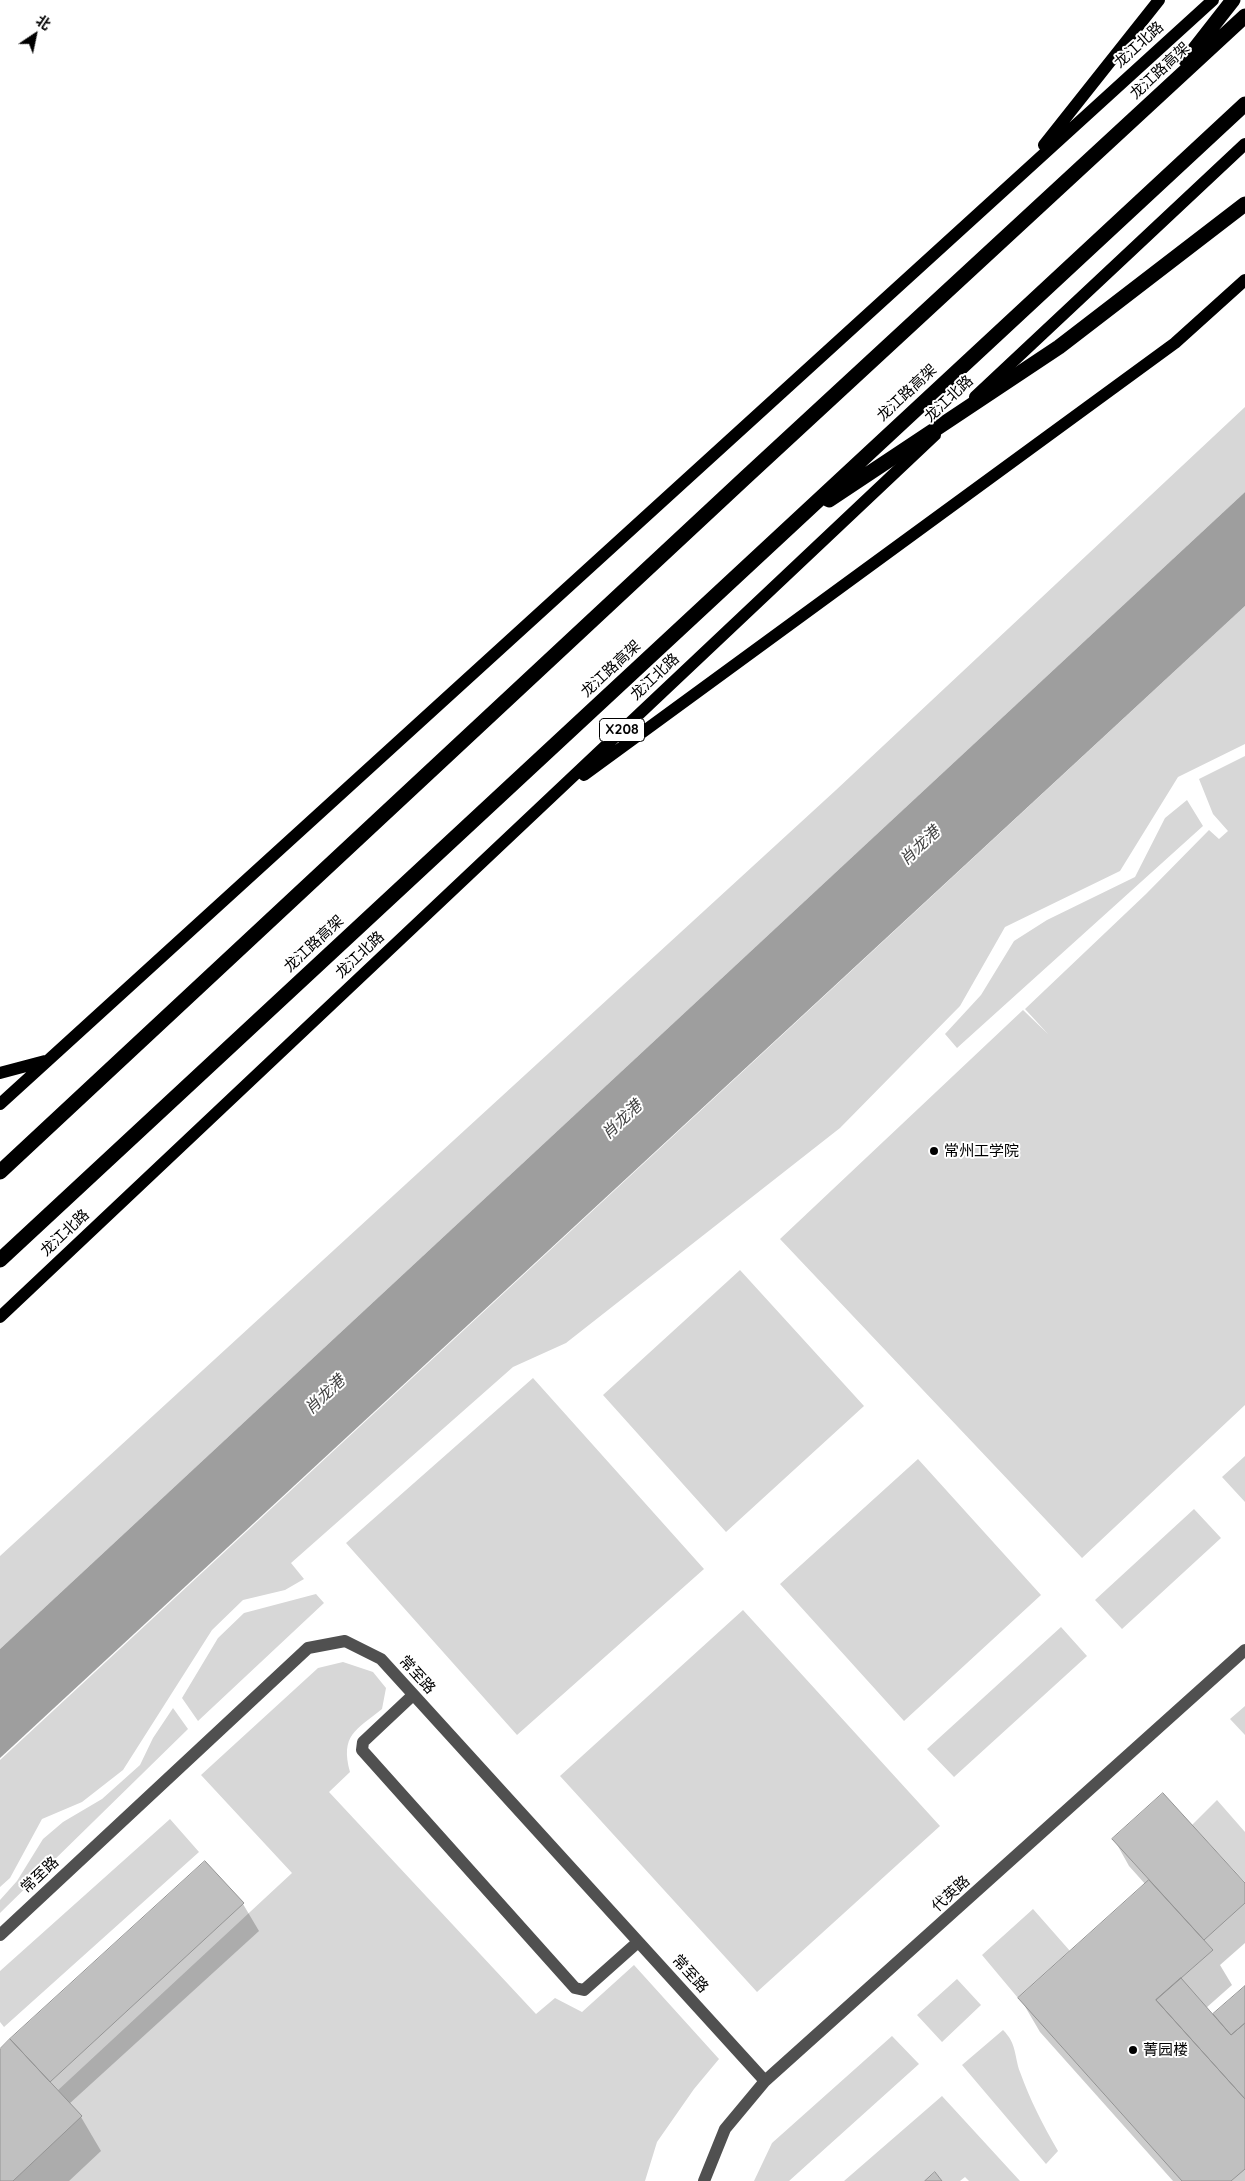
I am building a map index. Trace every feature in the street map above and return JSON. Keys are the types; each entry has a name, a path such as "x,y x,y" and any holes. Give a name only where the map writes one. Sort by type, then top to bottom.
{"highway":[{"path":"1159,96 1233,0"},
{"name":"龙江路高架","path":"0,1172 746,477 1245,16"},
{"name":"龙江路高架","path":"0,1260 1245,104"},
{"path":"791,525 1059,347 1245,204"}],"main road":[{"path":"1021,175 1160,0"},
{"name":"龙江北路","path":"0,1104 1214,0"},
{"name":"龙江北路","path":"0,1316 1245,144"},
{"path":"540,808 1176,343 1245,280"},
{"path":"0,1073 47,1060"}],"lane":[{"name":"常至路","path":"0,1934 308,1648 345,1641 381,1659 765,2081"},
{"name":"代英路","path":"704,2181 725,2129 765,2081 1245,1650"},
{"path":"413,1695 362,1742 362,1750 568,1981 575,1988 584,1990 638,1942"}],"shaded area":[{"path":"1245,407 1245,492 0,1649 0,1556 836,790"},
{"path":"1245,606 1245,744 1178,777 1120,871 1005,927 960,1006 840,1128 566,1343 513,1367 291,1563 304,1579 285,1590 243,1600 212,1630 123,1770 82,1802 42,1819 10,1878 0,1887 0,1760"},
{"path":"1245,756 1245,1405 1082,1558 780,1239 1023,1010 1048,1034 1025,1009 1146,894 1209,830 1219,839 1228,831 1213,814 1199,779"},
{"path":"1187,800 1203,826 957,1048 945,1034 981,995 1014,941 1047,920 1135,877 1165,818"},
{"path":"740,1270 864,1406 726,1532 603,1395"},
{"path":"533,1378 704,1569 517,1735 346,1543"},
{"path":"1245,1456 1245,1502 1222,1477"},
{"path":"918,1459 1041,1595 904,1721 780,1584"},
{"path":"1194,1509 1221,1538 1122,1629 1095,1600"},
{"path":"316,1594 324,1603 198,1721 182,1698 218,1638 244,1613"},
{"path":"743,1610 940,1826 757,1992 560,1776"},
{"path":"1061,1627 1087,1656 954,1777 927,1749"},
{"path":"343,1662 373,1672 386,1688 382,1709 358,1728 349,1741 347,1760 350,1772 329,1792 536,2014 555,1998 582,2012 634,1965 719,2059 694,2089 657,2142 645,2181 0,2181 0,2144 292,1873 201,1775 318,1668"},
{"path":"1245,1706 1245,1735 1230,1719"},
{"path":"173,1708 188,1729 0,1913 0,1900 17,1881 43,1839 63,1822 102,1799 140,1765 153,1738"},
{"path":"1217,1800 1245,1832 1245,1882 1192,1825"},
{"path":"170,1819 199,1852 4,2027 0,2022 0,1971"},
{"path":"1033,1909 1070,1951 1018,1998 982,1955"},
{"path":"957,1979 981,2005 942,2042 917,2015"},
{"path":"1003,2030 1011,2040 1020,2072 1032,2102 1058,2151 1046,2164 962,2065"},
{"path":"892,2036 919,2064 789,2181 754,2181 772,2143"},
{"path":"942,2096 1020,2181 969,2181 965,2177 960,2181 942,2181 935,2172 925,2181 844,2181"}],"water":[{"name":"肖龙港","path":"1245,492 1245,606 0,1758 0,1649"}],"building":[{"path":"1163,1793 1245,1883 1245,1903 1204,1940 1112,1839"},
{"path":"205,1861 244,1903 50,2082 10,2039"},
{"name":"菁园楼","path":"1149,1880 1213,1950 1156,2000 1245,2099 1245,2169 1231,2181 1182,2181 1018,1998"},
{"path":"1181,1978 1231,2035 1245,2023 1245,2099 1156,2000"},
{"path":"1245,1986 1245,2023 1231,2035 1213,2014"},
{"path":"10,2039 82,2116 13,2181 0,2181 0,2049"},
{"path":"935,2172 942,2181 925,2181"}],"place":[{"name":"常州工学院","path":"934,1151"},
{"name":"菁园楼","path":"1133,2050"}]}
